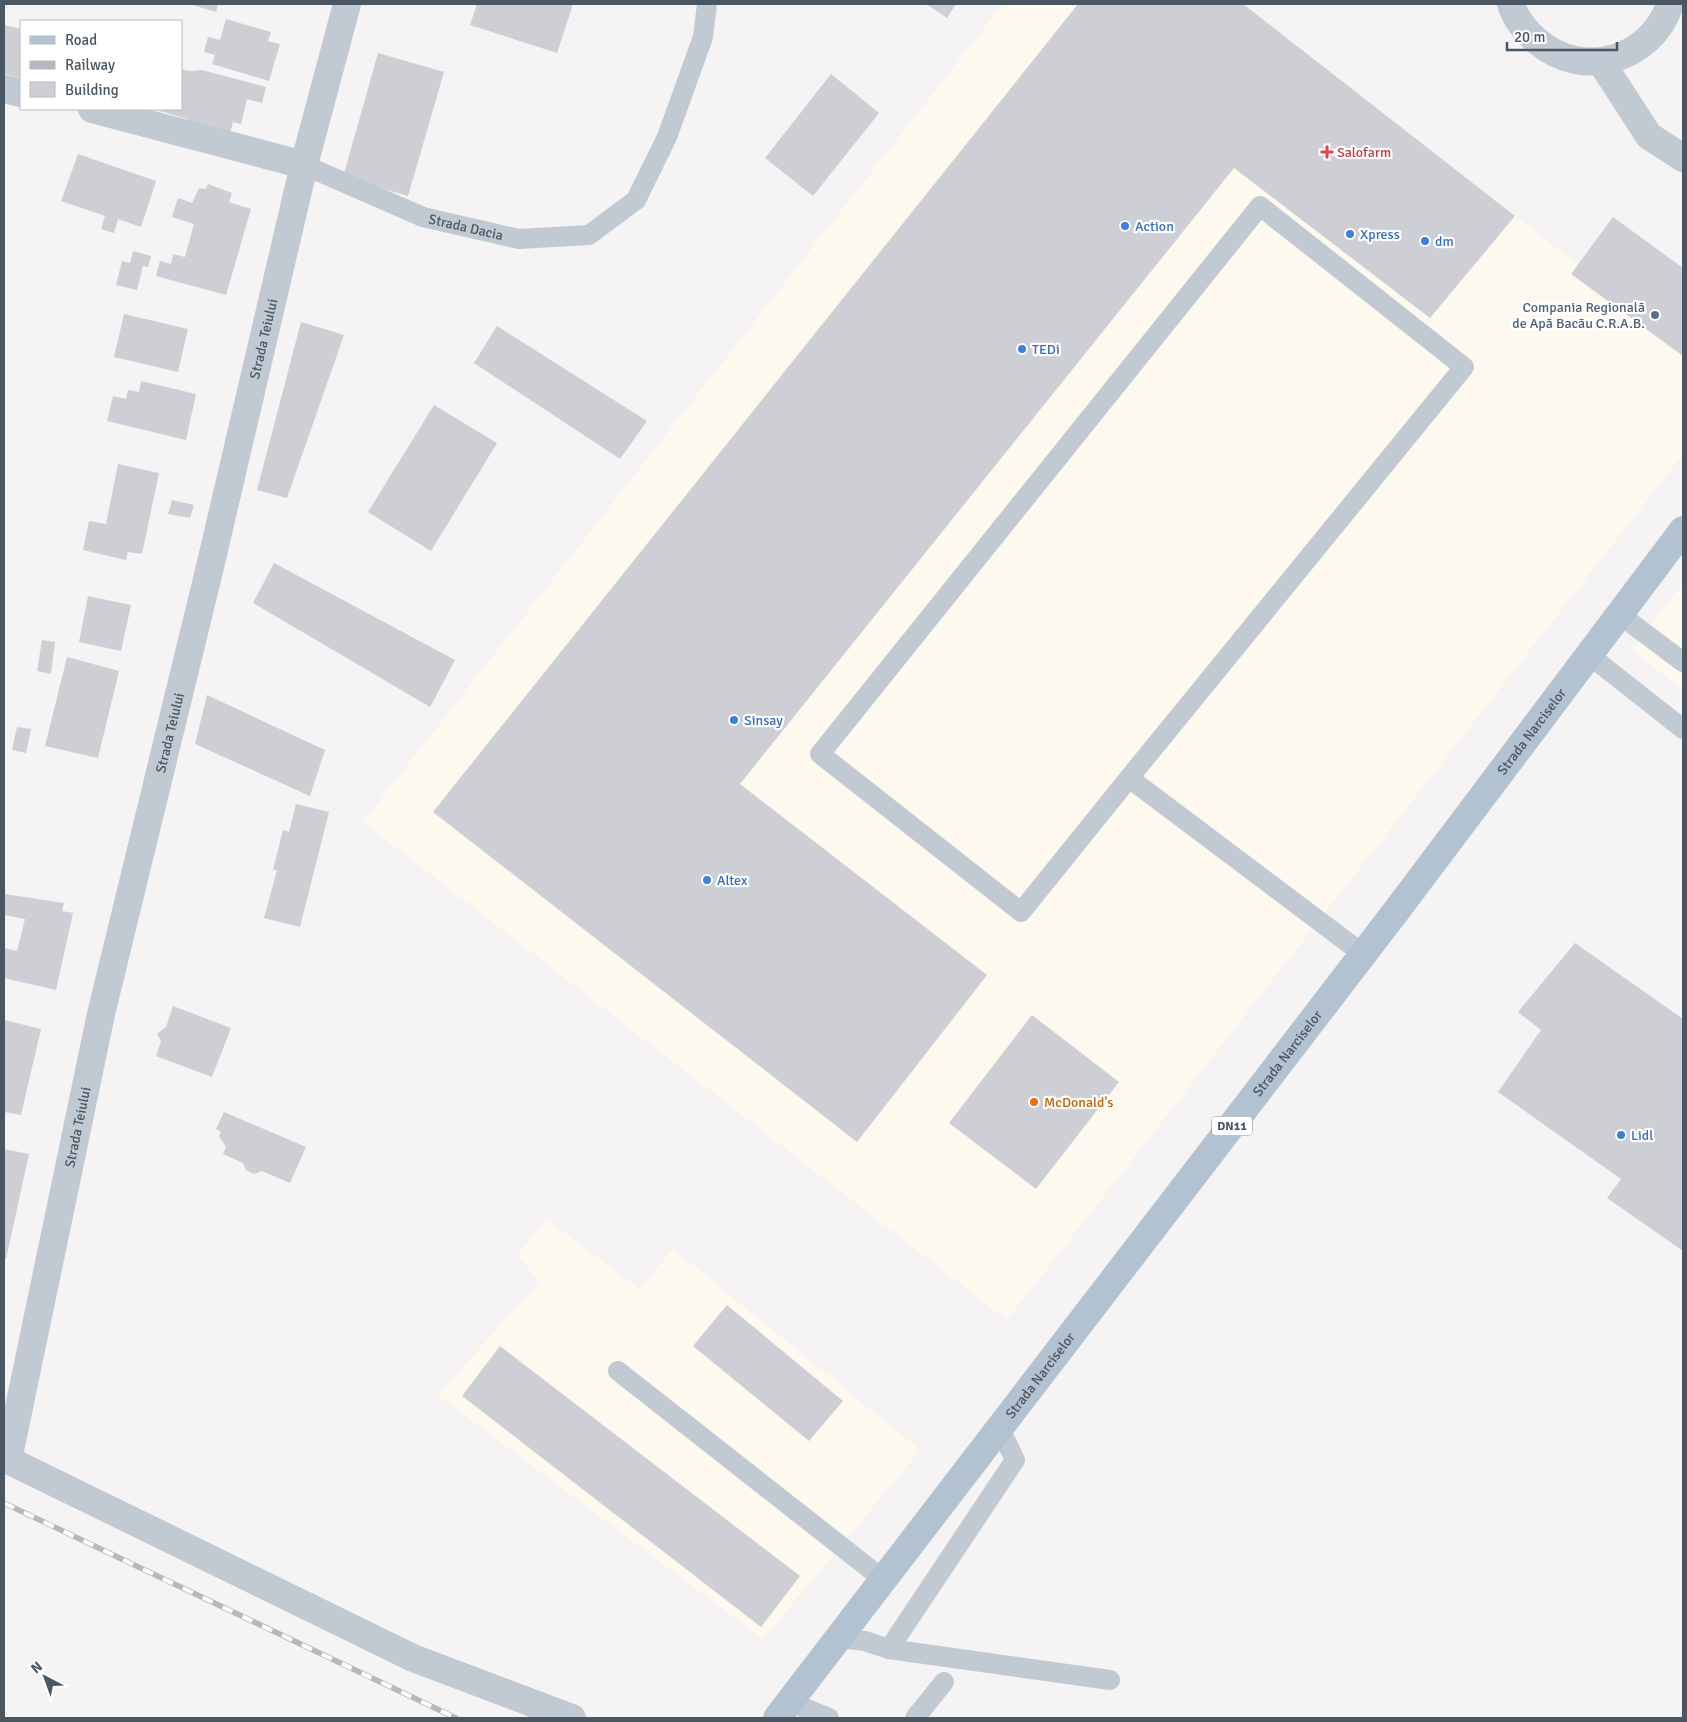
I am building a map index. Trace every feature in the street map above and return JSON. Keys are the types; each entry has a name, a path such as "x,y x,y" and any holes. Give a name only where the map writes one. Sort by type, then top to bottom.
{"main road":[{"name":"Strada Narciselor","path":"784,1710 1363,954 1683,530"}],"street":[{"name":"Strada Teiului","path":"6,1459 101,1014 304,165 347,4"},
{"path":"1511,4 1526,32 1548,50 1573,60 1601,62 1627,54 1649,38 1666,16 1670,4"},
{"path":"1601,62 1649,136 1683,158"},
{"path":"4,89 20,93"},
{"name":"Strada Dacia","path":"96,110 304,165"},
{"path":"6,1459 413,1658 572,1718"}],"lane":[{"name":"Strada Dacia","path":"304,165 423,217 520,239 588,235 636,200 668,137 703,37 707,4"},
{"path":"1260,206 1464,367 1129,778 1021,912 820,754 1260,206"},
{"path":"1619,614 1683,662"},
{"path":"1589,655 1683,728"},
{"path":"1129,778 1363,954"},
{"path":"618,1371 884,1580"},
{"path":"889,1649 1015,1460 1000,1429"},
{"path":"840,1638 865,1641 889,1649 1110,1680"},
{"path":"915,1718 944,1682"},
{"path":"784,1710 828,1718"}],"shaded area":[{"path":"1003,4 1243,4 1683,347 1683,454 1007,1320 363,822"},
{"path":"1683,583 1683,690 1631,650"},
{"path":"546,1219 639,1289 673,1249 920,1450 763,1639 438,1395 539,1282 517,1255"}],"building":[{"path":"189,4 218,4 216,12"},
{"path":"477,4 573,4 557,53 470,25"},
{"path":"926,4 956,4 947,18"},
{"path":"1078,4 1243,4 1515,216 1430,318 1234,168 740,784 987,975 857,1142 433,812"},
{"path":"226,19 271,32 268,41 280,44 269,81 212,64 215,55 204,52 208,37 220,40"},
{"path":"4,25 20,29 20,78 4,74"},
{"path":"378,53 444,72 408,196 343,177"},
{"path":"182,69 202,70 266,87 262,103 247,99 241,124 233,122 226,148 182,137 187,119 156,110 182,110"},
{"path":"831,74 879,113 813,196 765,158"},
{"path":"78,154 156,181 141,227 118,219 114,233 101,229 105,216 61,201"},
{"path":"208,184 232,193 229,202 251,209 226,295 156,276 160,261 171,264 173,254 185,257 194,224 172,217 178,198 192,203 199,188 206,189"},
{"name":"Compania Regională de Apă Bacău C.R.A.B.","path":"1613,217 1683,268 1683,356 1571,274"},
{"path":"133,251 151,256 148,267 143,266 137,290 116,285 122,261 130,263"},
{"path":"124,314 188,329 178,372 114,357"},
{"path":"301,322 344,335 287,498 257,490"},
{"path":"497,326 647,421 620,459 474,363"},
{"path":"141,381 196,394 186,440 107,421 113,396 126,399 128,390 139,392"},
{"path":"434,405 497,443 431,551 368,512"},
{"path":"118,464 159,473 142,554 128,552 126,560 83,550 89,521 106,524"},
{"path":"172,500 194,505 190,518 168,514"},
{"path":"274,563 455,660 430,707 253,603"},
{"path":"88,596 131,605 121,651 79,642"},
{"path":"42,640 55,642 51,674 37,671"},
{"path":"67,657 119,671 98,758 45,746"},
{"path":"207,695 325,750 310,796 195,744"},
{"path":"17,727 31,729 26,753 12,750"},
{"path":"296,804 329,812 300,927 264,918 277,870 273,870 283,830 289,832"},
{"path":"5,894 64,903 62,911 73,913 56,990 4,978 4,948 17,951 25,919 4,915"},
{"name":"Lidl","path":"1575,943 1683,1019 1683,1251 1607,1198 1621,1179 1498,1092 1541,1030 1518,1012"},
{"path":"173,1006 231,1028 212,1077 156,1056 161,1041 157,1034 166,1027"},
{"name":"McDonald's","path":"1032,1015 1119,1082 1036,1189 949,1123"},
{"path":"4,1020 41,1029 21,1115 4,1112"},
{"path":"224,1112 306,1147 290,1183 262,1171 254,1174 246,1170 243,1163 223,1154 226,1147 219,1136 221,1132 216,1129"},
{"path":"4,1149 29,1154 6,1259 4,1259"},
{"path":"727,1305 843,1401 809,1441 693,1346"},
{"path":"500,1346 800,1576 761,1627 462,1396"}],"railway":[{"path":"4,1503 456,1718"}],"place":[{"name":"Salofarm","path":"1327,152"},
{"name":"Action","path":"1125,226"},
{"name":"Xpress","path":"1350,234"},
{"name":"dm","path":"1425,241"},
{"name":"Compania Regională de Apă Bacău C.R.A.B.","path":"1655,315"},
{"name":"TEDi","path":"1022,349"},
{"name":"Sinsay","path":"734,720"},
{"name":"Altex","path":"707,880"},
{"name":"McDonald's","path":"1034,1102"},
{"name":"Lidl","path":"1621,1135"}]}
